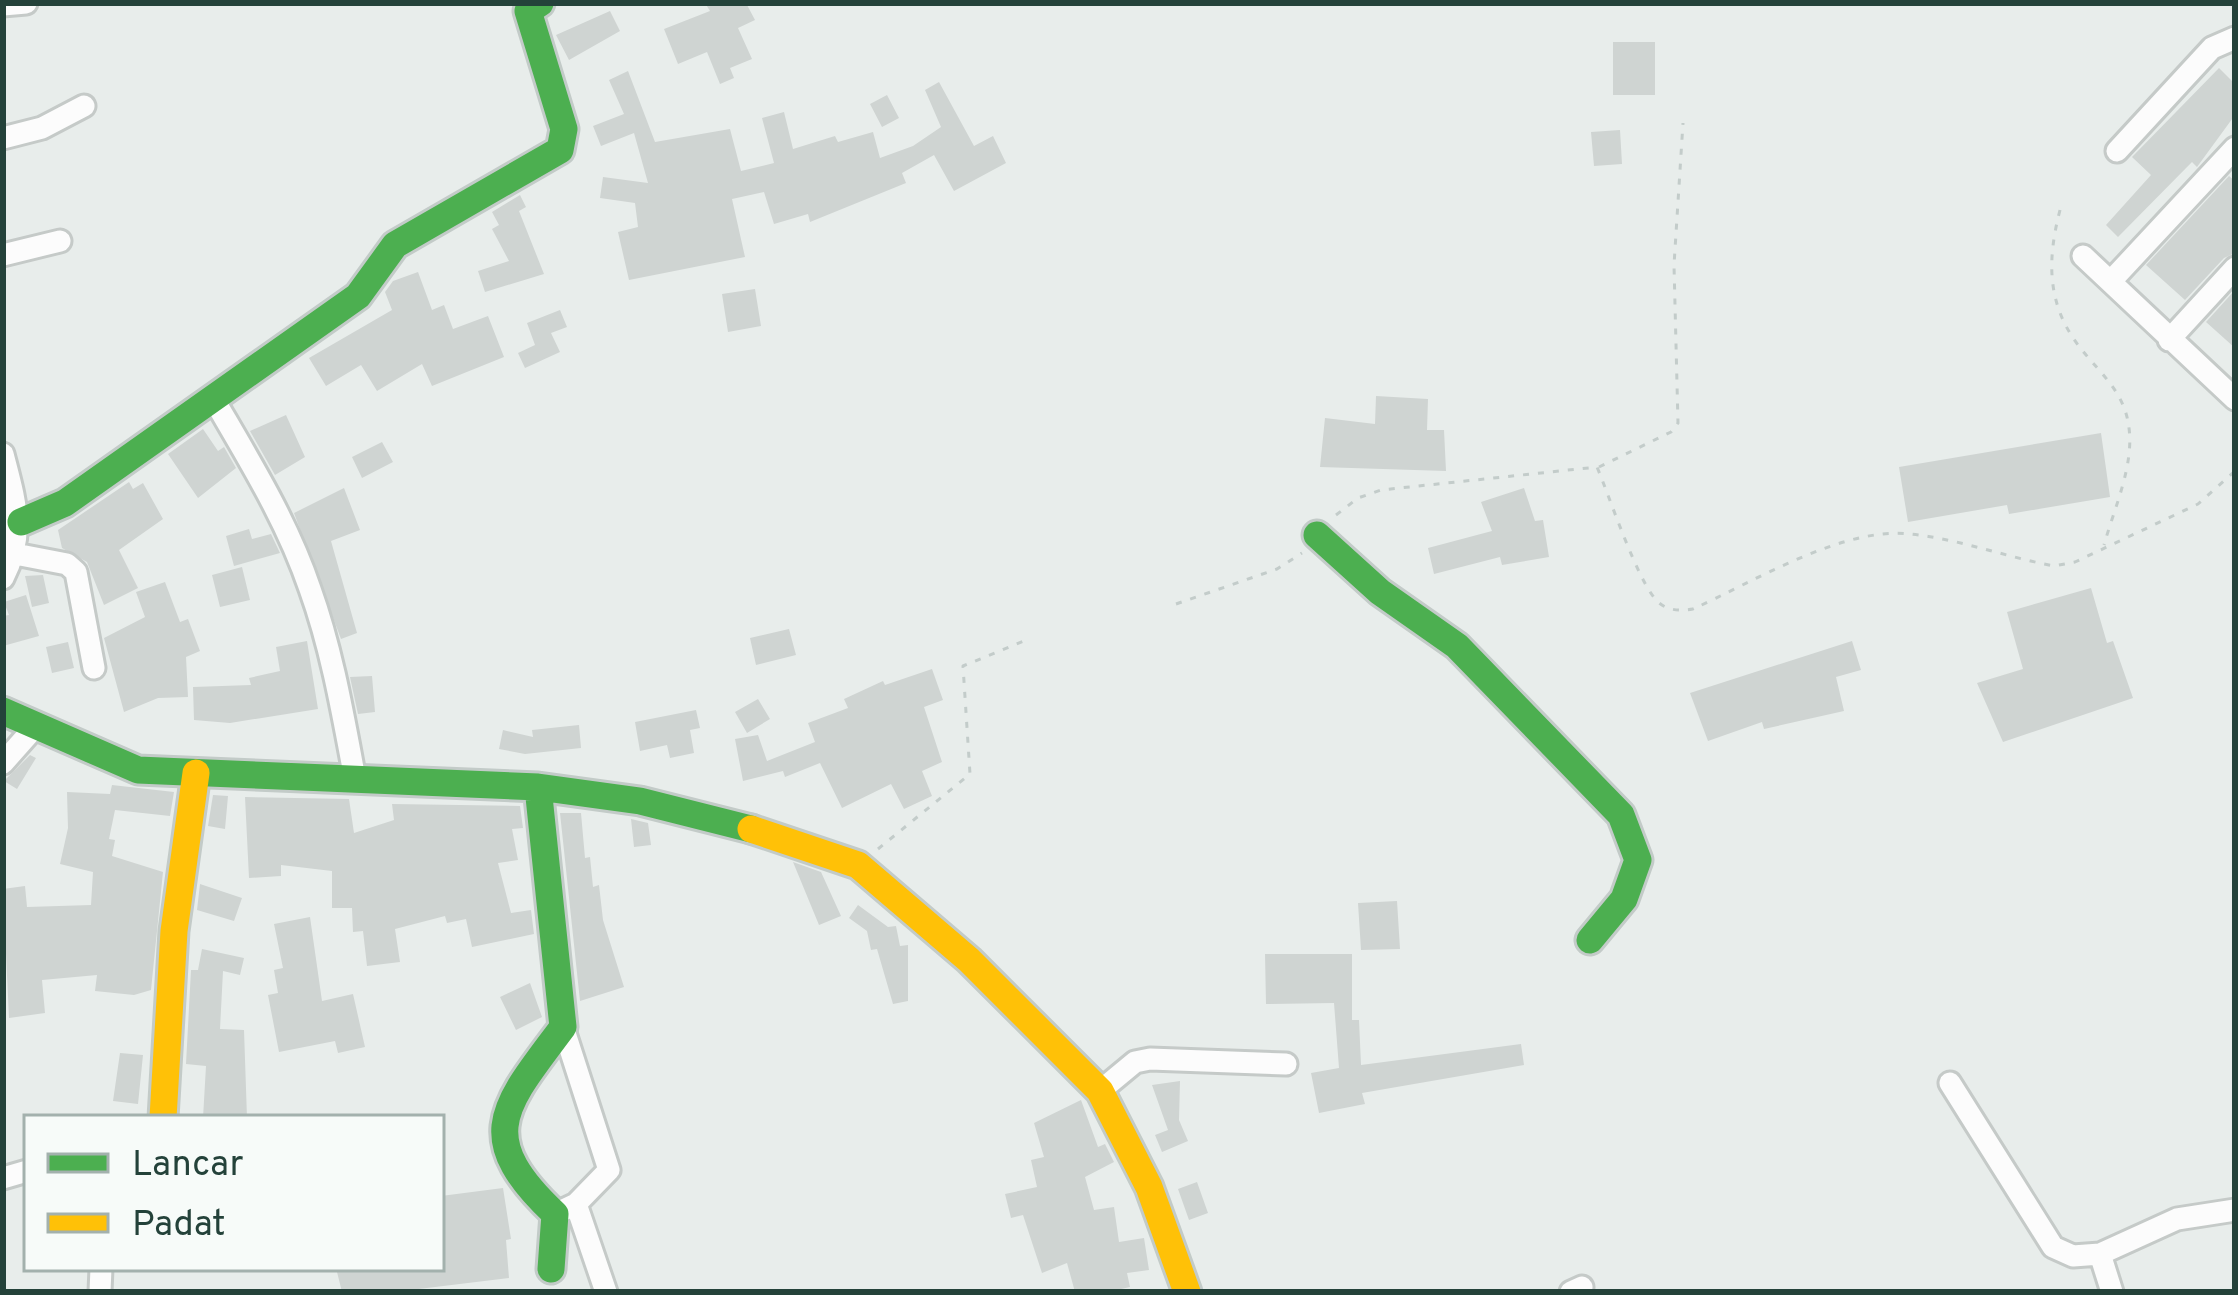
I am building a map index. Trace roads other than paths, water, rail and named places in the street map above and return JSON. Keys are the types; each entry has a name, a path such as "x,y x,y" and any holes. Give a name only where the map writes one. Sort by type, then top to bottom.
{"street":[{"path":"3,5 26,3"},
{"path":"21,522 65,502 358,296 395,245 560,150 564,129 532,6"},
{"path":"2116,151 2212,48 2235,38"},
{"path":"3,138 42,128 84,106"},
{"path":"2111,281 2235,148"},
{"path":"3,255 60,241"},
{"path":"2083,256 2169,340 2232,390"},
{"path":"2169,340 2235,268"},
{"path":"213,398 278,512 310,589 337,679 355,779"},
{"path":"3,454 21,522 16,554 3,578"},
{"path":"1318,535 1379,592 1457,646 1621,815 1638,860 1624,899 1590,940"},
{"path":"16,554 67,564 76,572 94,668"},
{"path":"3,711 138,770 538,787 640,801 782,837 858,865 1106,1084 1187,1292"},
{"path":"3,763 34,728"},
{"path":"163,1115 174,932 196,773"},
{"path":"538,787 563,1027 610,1161 605,1178 565,1209 551,1269"},
{"path":"563,1027 514,1096 502,1143 513,1176 565,1209 606,1292"},
{"path":"1106,1084 1135,1062 1286,1064"},
{"path":"1950,1083 2053,1246 2073,1256 2100,1254 2177,1219 2235,1210"},
{"path":"2100,1254 2112,1292"}]}
